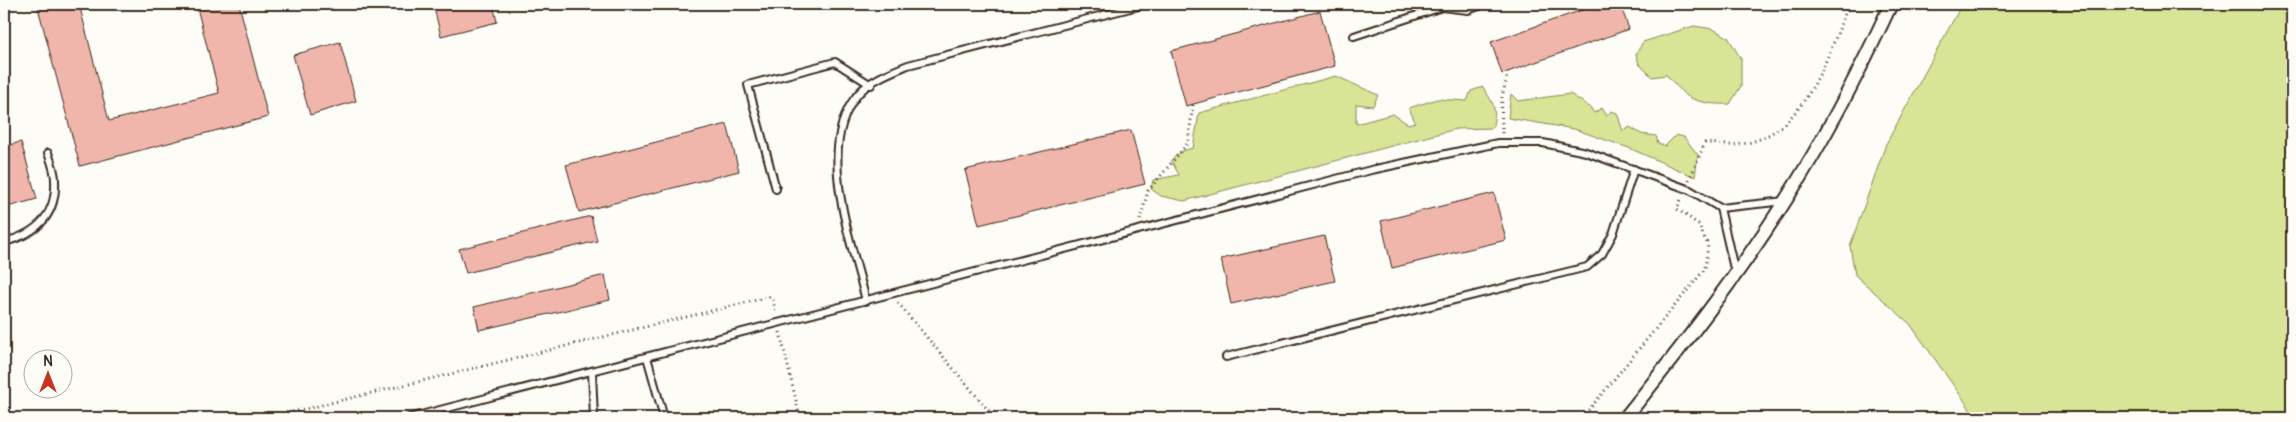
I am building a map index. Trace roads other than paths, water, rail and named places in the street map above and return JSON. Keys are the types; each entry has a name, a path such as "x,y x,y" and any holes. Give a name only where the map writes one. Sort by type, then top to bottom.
{"street":[{"path":"1625,418 1736,274 1786,201 1830,125 1891,4"}],"lane":[{"path":"866,300 839,192 836,161 841,123 859,94 888,73 908,65 1146,4"},
{"path":"1354,36 1441,5 1468,10 1484,4"},
{"path":"776,189 748,85 835,62 871,85"},
{"path":"409,418 420,417 1371,170 1502,143 1543,143 1586,152 1686,188 1720,208 1786,201"},
{"path":"4,242 22,238 36,228 46,217 53,201 55,179 48,153"},
{"path":"1226,357 1587,267 1602,254 1613,234 1634,169"},
{"path":"1720,208 1736,274"},
{"path":"647,358 664,418"},
{"path":"592,372 594,418"}]}
